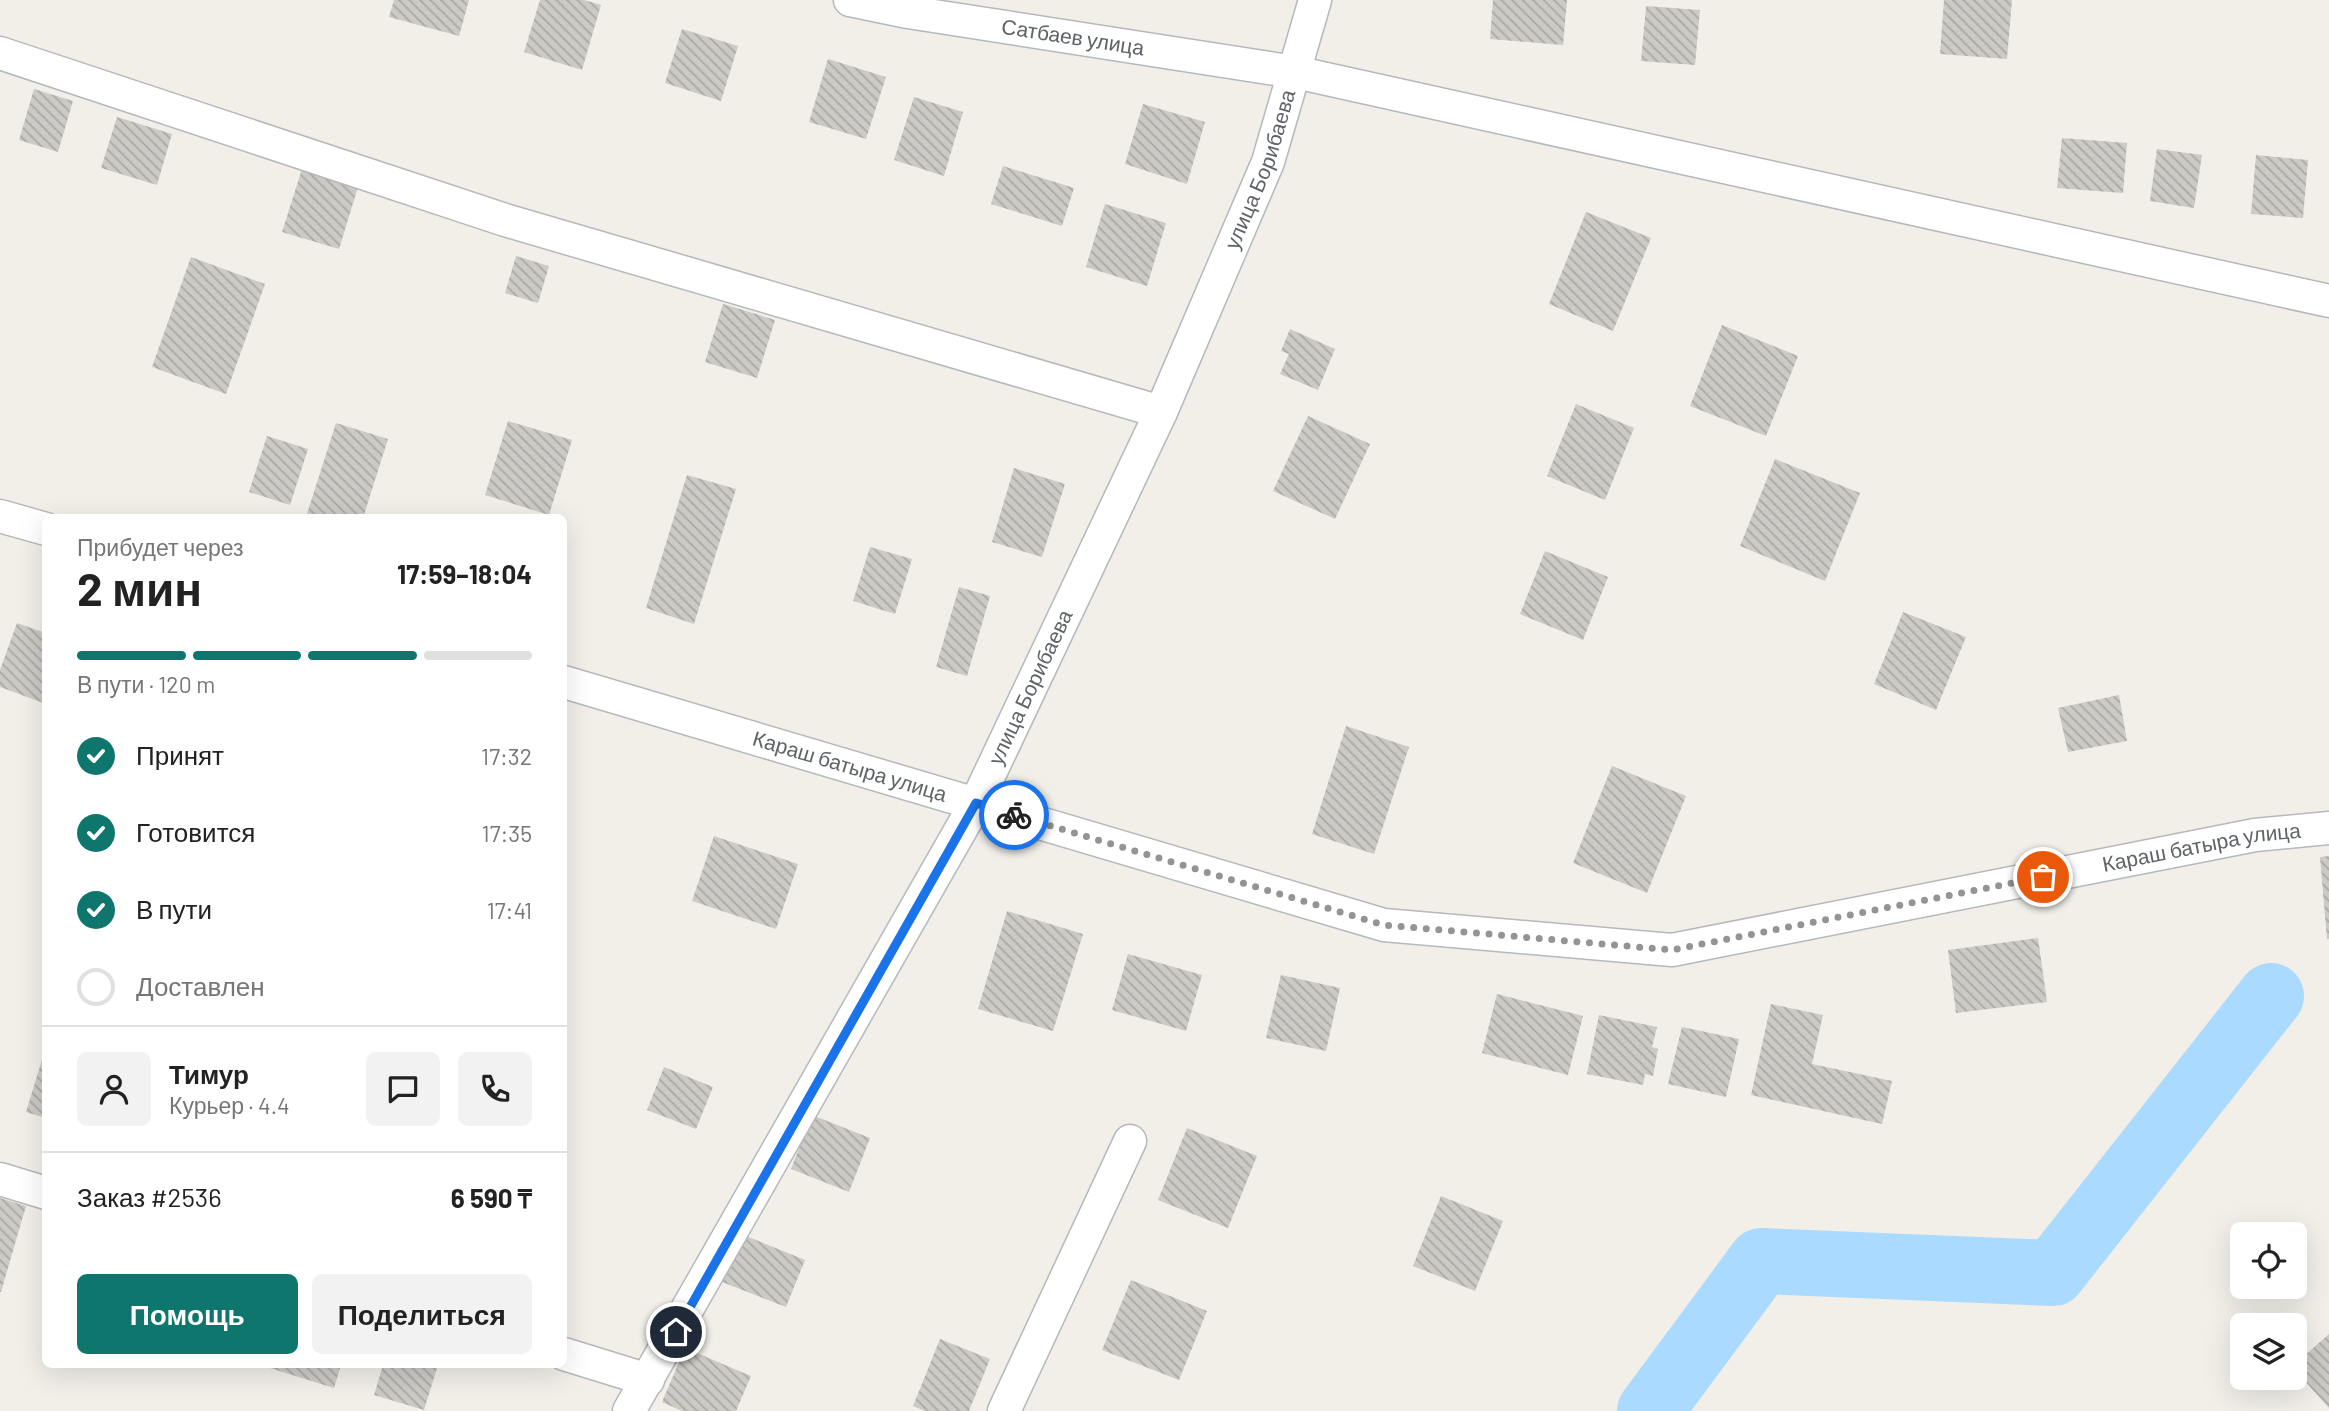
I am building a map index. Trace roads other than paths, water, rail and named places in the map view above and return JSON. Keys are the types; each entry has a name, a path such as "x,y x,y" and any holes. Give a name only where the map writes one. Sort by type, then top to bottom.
{"street":[{"name":"Сатбаев улица","path":"850,0 908,12 1294,72 2329,300"},
{"name":"улица Борибаева","path":"629,1411 976,803 1161,412 1268,162 1315,0"},
{"path":"0,53 505,220 1161,412"},
{"path":"0,516 42,528"},
{"name":"Караш батыра улица","path":"567,683 1384,925 1672,950 2255,835 2329,828"},
{"path":"1004,1411 1130,1141"},
{"path":"0,1179 42,1193"},
{"path":"567,1355 648,1380"}],"waterway":[{"path":"1650,1411 1761,1261 2053,1273 2271,996"}]}
